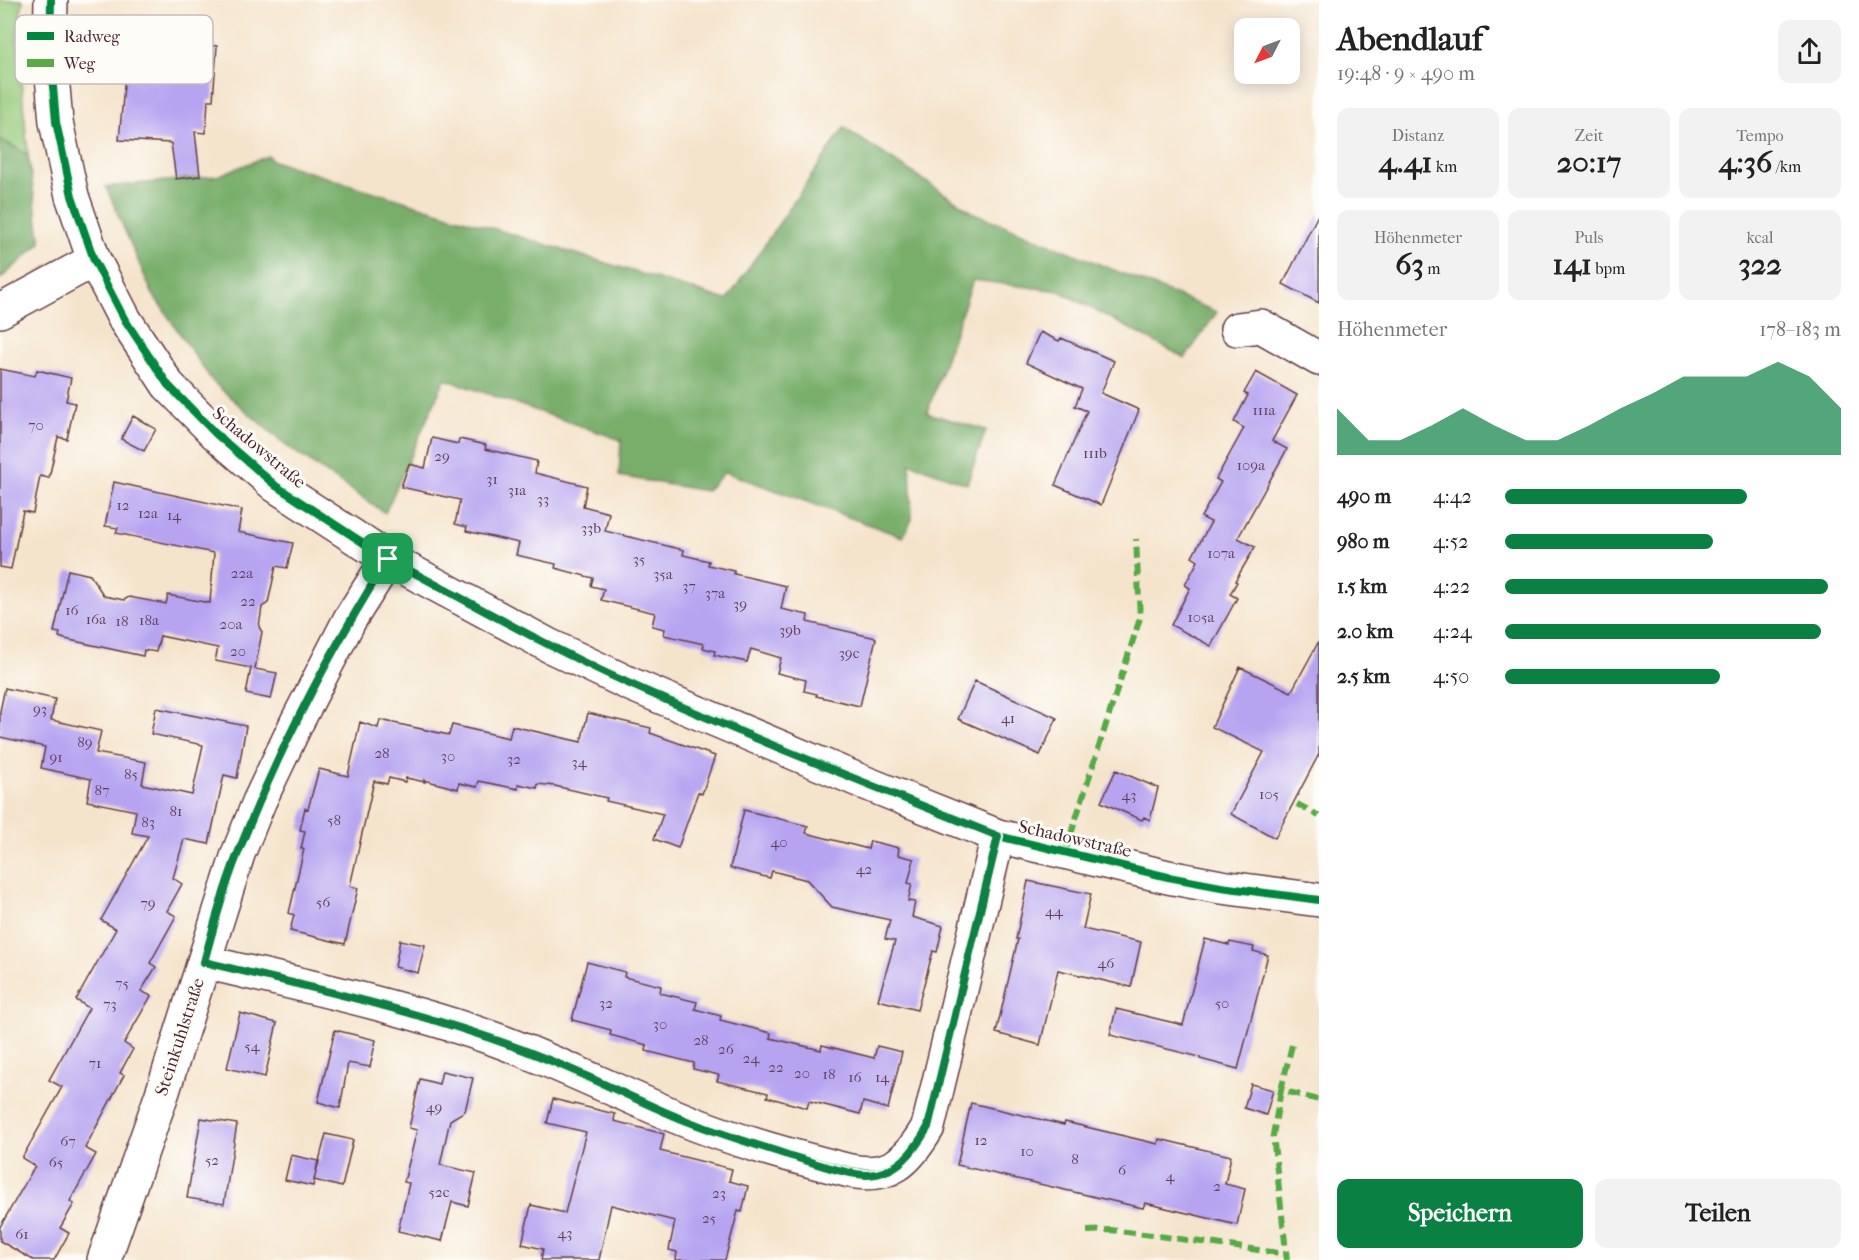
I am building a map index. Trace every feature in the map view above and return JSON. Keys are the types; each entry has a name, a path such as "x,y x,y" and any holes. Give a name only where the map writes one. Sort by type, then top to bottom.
{"street":[{"name":"Schadowstraße","path":"51,0 51,15"},
{"name":"Schadowstraße","path":"53,84 56,122 72,196 94,260 125,320 168,385 216,434 276,486 388,559 542,641 630,684 998,836 1168,877 1221,887 1319,900"},
{"path":"0,311 94,260"},
{"path":"1237,329 1261,326 1319,359"},
{"name":"Steinkuhlstraße","path":"104,1260 163,1091 238,854 259,802 350,619 388,559"},
{"path":"204,962 445,1022 544,1058 677,1117 729,1136 867,1175 884,1172 902,1163 928,1127 998,836"}],"green space":[{"path":"0,0 23,0 20,15 15,15 15,84 21,84 28,155 0,139"},
{"path":"844,128 974,213 1217,312 1185,358 1059,291 973,280 927,413 986,430 967,484 910,463 912,519 903,537 725,472 706,491 619,476 621,440 445,379 385,513 285,445 213,382 152,293 106,187 217,176 268,156 273,161 727,300"},
{"path":"0,139 28,155 41,243 0,279"}],"building":[{"path":"213,46 217,46 213,100 208,100 206,133 195,132 200,176 176,179 171,143 119,140 124,84 213,84"},
{"path":"1319,213 1319,303 1283,284"},
{"path":"1040,332 1059,341 1061,338 1114,361 1101,393 1139,410 1101,505 1055,485 1087,411 1075,406 1082,389 1026,363"},
{"path":"0,369 35,376 37,370 71,378 66,401 75,403 67,439 58,437 49,478 40,476 33,513 23,511 11,569 0,567"},
{"path":"1256,372 1297,395 1272,441 1287,449 1238,538 1255,547 1235,581 1237,582 1230,594 1237,598 1211,646 1171,625 1190,588 1185,585 1198,561 1192,557 1211,522 1201,517 1221,482 1216,479 1244,428 1234,422 1248,395 1244,393"},
{"path":"133,416 156,429 144,451 121,439"},
{"path":"432,438 458,444 459,439 486,445 485,449 537,461 535,473 587,486 583,506 609,513 605,531 684,550 683,555 709,561 708,565 734,571 734,574 786,586 781,609 808,615 807,622 876,638 860,706 804,691 806,680 777,673 781,658 751,649 747,662 714,655 715,651 703,648 704,644 664,635 665,629 652,626 655,613 601,600 604,589 591,586 593,578 555,568 556,564 516,555 519,543 466,531 467,527 455,524 460,500 401,487 409,464 425,468"},
{"path":"114,482 242,510 238,532 293,543 287,568 276,566 268,603 262,607 259,627 262,632 255,669 277,673 271,699 246,694 251,668 215,661 218,648 160,636 156,652 144,650 143,656 65,639 59,637 60,633 54,632 68,570 90,575 104,596 124,600 129,597 166,604 168,595 210,603 214,553 116,533 118,528 105,526"},
{"path":"1319,641 1319,754 1275,838 1231,814 1264,752 1212,727 1240,667 1291,692"},
{"path":"975,681 1057,718 1040,755 958,719"},
{"path":"5,688 55,699 51,720 101,731 96,753 146,762 142,784 192,795 203,745 151,734 156,708 246,726 237,778 224,775 209,844 184,839 173,878 182,884 167,911 176,916 150,963 156,967 141,991 151,996 124,1043 133,1049 120,1073 124,1075 85,1148 96,1154 70,1201 74,1204 60,1228 69,1233 54,1260 33,1260 0,1241 0,1227 35,1166 22,1158 62,1087 49,1080 89,1008 76,1000 116,929 101,920 148,836 132,833 136,811 87,801 91,779 41,768 45,747 0,737 0,711"},
{"path":"588,713 651,728 650,733 715,756 702,794 698,792 678,848 654,839 663,814 555,786 538,784 537,788 518,784 518,789 479,781 477,787 459,783 458,789 406,778 405,782 389,778 387,784 374,781 350,886 358,888 345,944 290,931 294,915 289,913 304,849 301,849 305,831 300,830 305,808 308,809 319,769 348,776 360,722 378,728 380,720 449,735 452,725 509,738 512,726 581,742"},
{"path":"1116,770 1158,788 1150,820 1144,817 1142,820 1101,802"},
{"path":"744,810 808,826 806,833 868,849 870,841 899,848 898,855 914,859 908,883 912,884 908,901 915,902 912,917 943,926 937,952 933,951 917,1010 878,1000 895,941 885,939 890,920 832,907 807,880 772,871 770,878 730,868"},
{"path":"1028,881 1091,894 1083,929 1141,942 1131,987 1058,970 1040,1045 996,1033 1018,939 1016,939"},
{"path":"1205,939 1229,945 1230,942 1254,947 1253,951 1268,955 1238,1069 1200,1059 1200,1057 1110,1035 1116,1009 1183,1025"},
{"path":"400,940 425,945 418,973 395,967"},
{"path":"587,962 625,972 624,977 661,986 660,993 697,1002 695,1009 721,1016 720,1020 771,1033 770,1038 821,1050 822,1045 874,1058 877,1046 902,1052 888,1109 863,1102 860,1114 809,1101 807,1108 767,1097 768,1093 717,1081 719,1075 693,1069 694,1063 646,1051 647,1045 610,1035 611,1030 572,1020"},
{"path":"240,1013 277,1023 265,1077 227,1068"},
{"path":"335,1030 376,1040 370,1067 348,1063 340,1108 318,1102"},
{"path":"442,1071 473,1078 465,1111 450,1120 440,1165 476,1173 468,1206 452,1202 442,1241 398,1231 409,1183 404,1182 417,1130 409,1128 420,1079 439,1084"},
{"path":"1251,1084 1273,1090 1266,1115 1244,1108"},
{"path":"553,1099 615,1114 614,1121 664,1134 660,1151 732,1169 729,1181 748,1186 742,1212 738,1211 725,1260 676,1260 677,1252 669,1250 675,1221 611,1205 599,1260 541,1260 543,1249 522,1244 531,1205 565,1213 586,1132 547,1123"},
{"path":"971,1103 1064,1125 1065,1122 1158,1144 1159,1139 1231,1156 1225,1184 1245,1189 1237,1225 1145,1203 1143,1208 957,1165"},
{"path":"201,1118 237,1124 224,1204 187,1198"},
{"path":"326,1134 353,1140 342,1187 314,1180"},
{"path":"291,1155 318,1161 313,1186 285,1180"}],"marked path":[{"path":"1065,853 1140,618 1136,539"},
{"path":"1297,804 1319,816"},
{"path":"1292,1045 1281,1090 1319,1100"},
{"path":"1281,1090 1273,1135 1287,1260"},
{"path":"1087,1231 1111,1230 1286,1254"}],"cycle path":[{"path":"51,0 51,15"},
{"path":"53,84 56,122 72,196 94,260 125,320 168,385 216,434 276,486 388,559 550,646 630,684 998,836 1168,877 1221,887 1319,900"},
{"path":"204,962 352,997 461,1028 520,1049 719,1133 850,1171 877,1172 887,1170 905,1158 928,1127 998,836"}],"route":[{"path":"388,559 550,646 630,684 998,836 928,1127 902,1163 884,1172 867,1175 805,1160 677,1117 544,1058 445,1022 204,962 238,854 259,802 350,619 388,559"}]}
